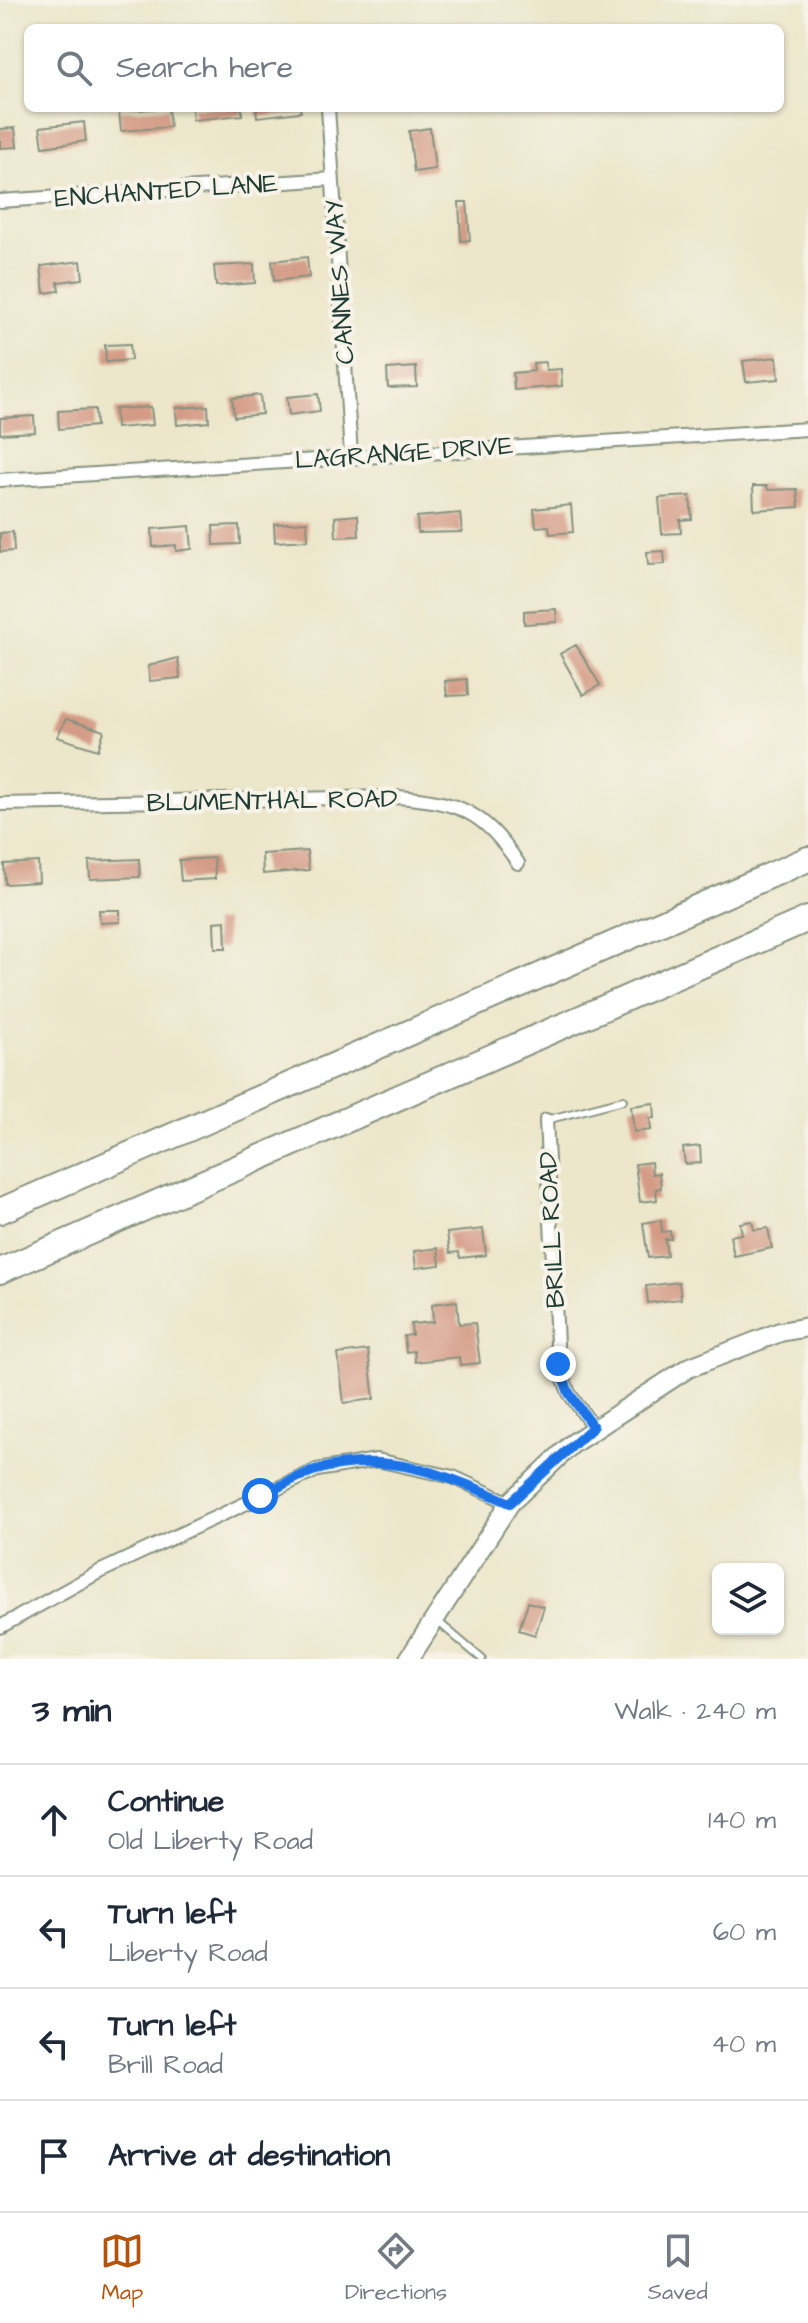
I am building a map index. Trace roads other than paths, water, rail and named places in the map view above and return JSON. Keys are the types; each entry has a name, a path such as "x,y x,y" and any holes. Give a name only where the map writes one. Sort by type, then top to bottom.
{"highway":[{"path":"0,1211 808,859"},
{"path":"0,1271 808,919"}],"street":[{"name":"CANNES WAY","path":"328,112 351,455"},
{"name":"ENCHANTED LANE","path":"0,201 332,179"},
{"name":"LAGRANGE DRIVE","path":"0,480 351,455 808,429"},
{"name":"BLUMENTHAL ROAD","path":"0,804 397,797 430,800 468,812 497,831 518,863"},
{"name":"BRILL ROAD","path":"546,1120 558,1364 569,1393 593,1427"},
{"path":"409,1659 510,1503 593,1427 688,1368 780,1332 808,1327"},
{"path":"0,1627 125,1558 317,1470 377,1460 453,1477 510,1503"}],"lane":[{"path":"546,1120 623,1100"},
{"path":"435,1620 482,1659"}]}
